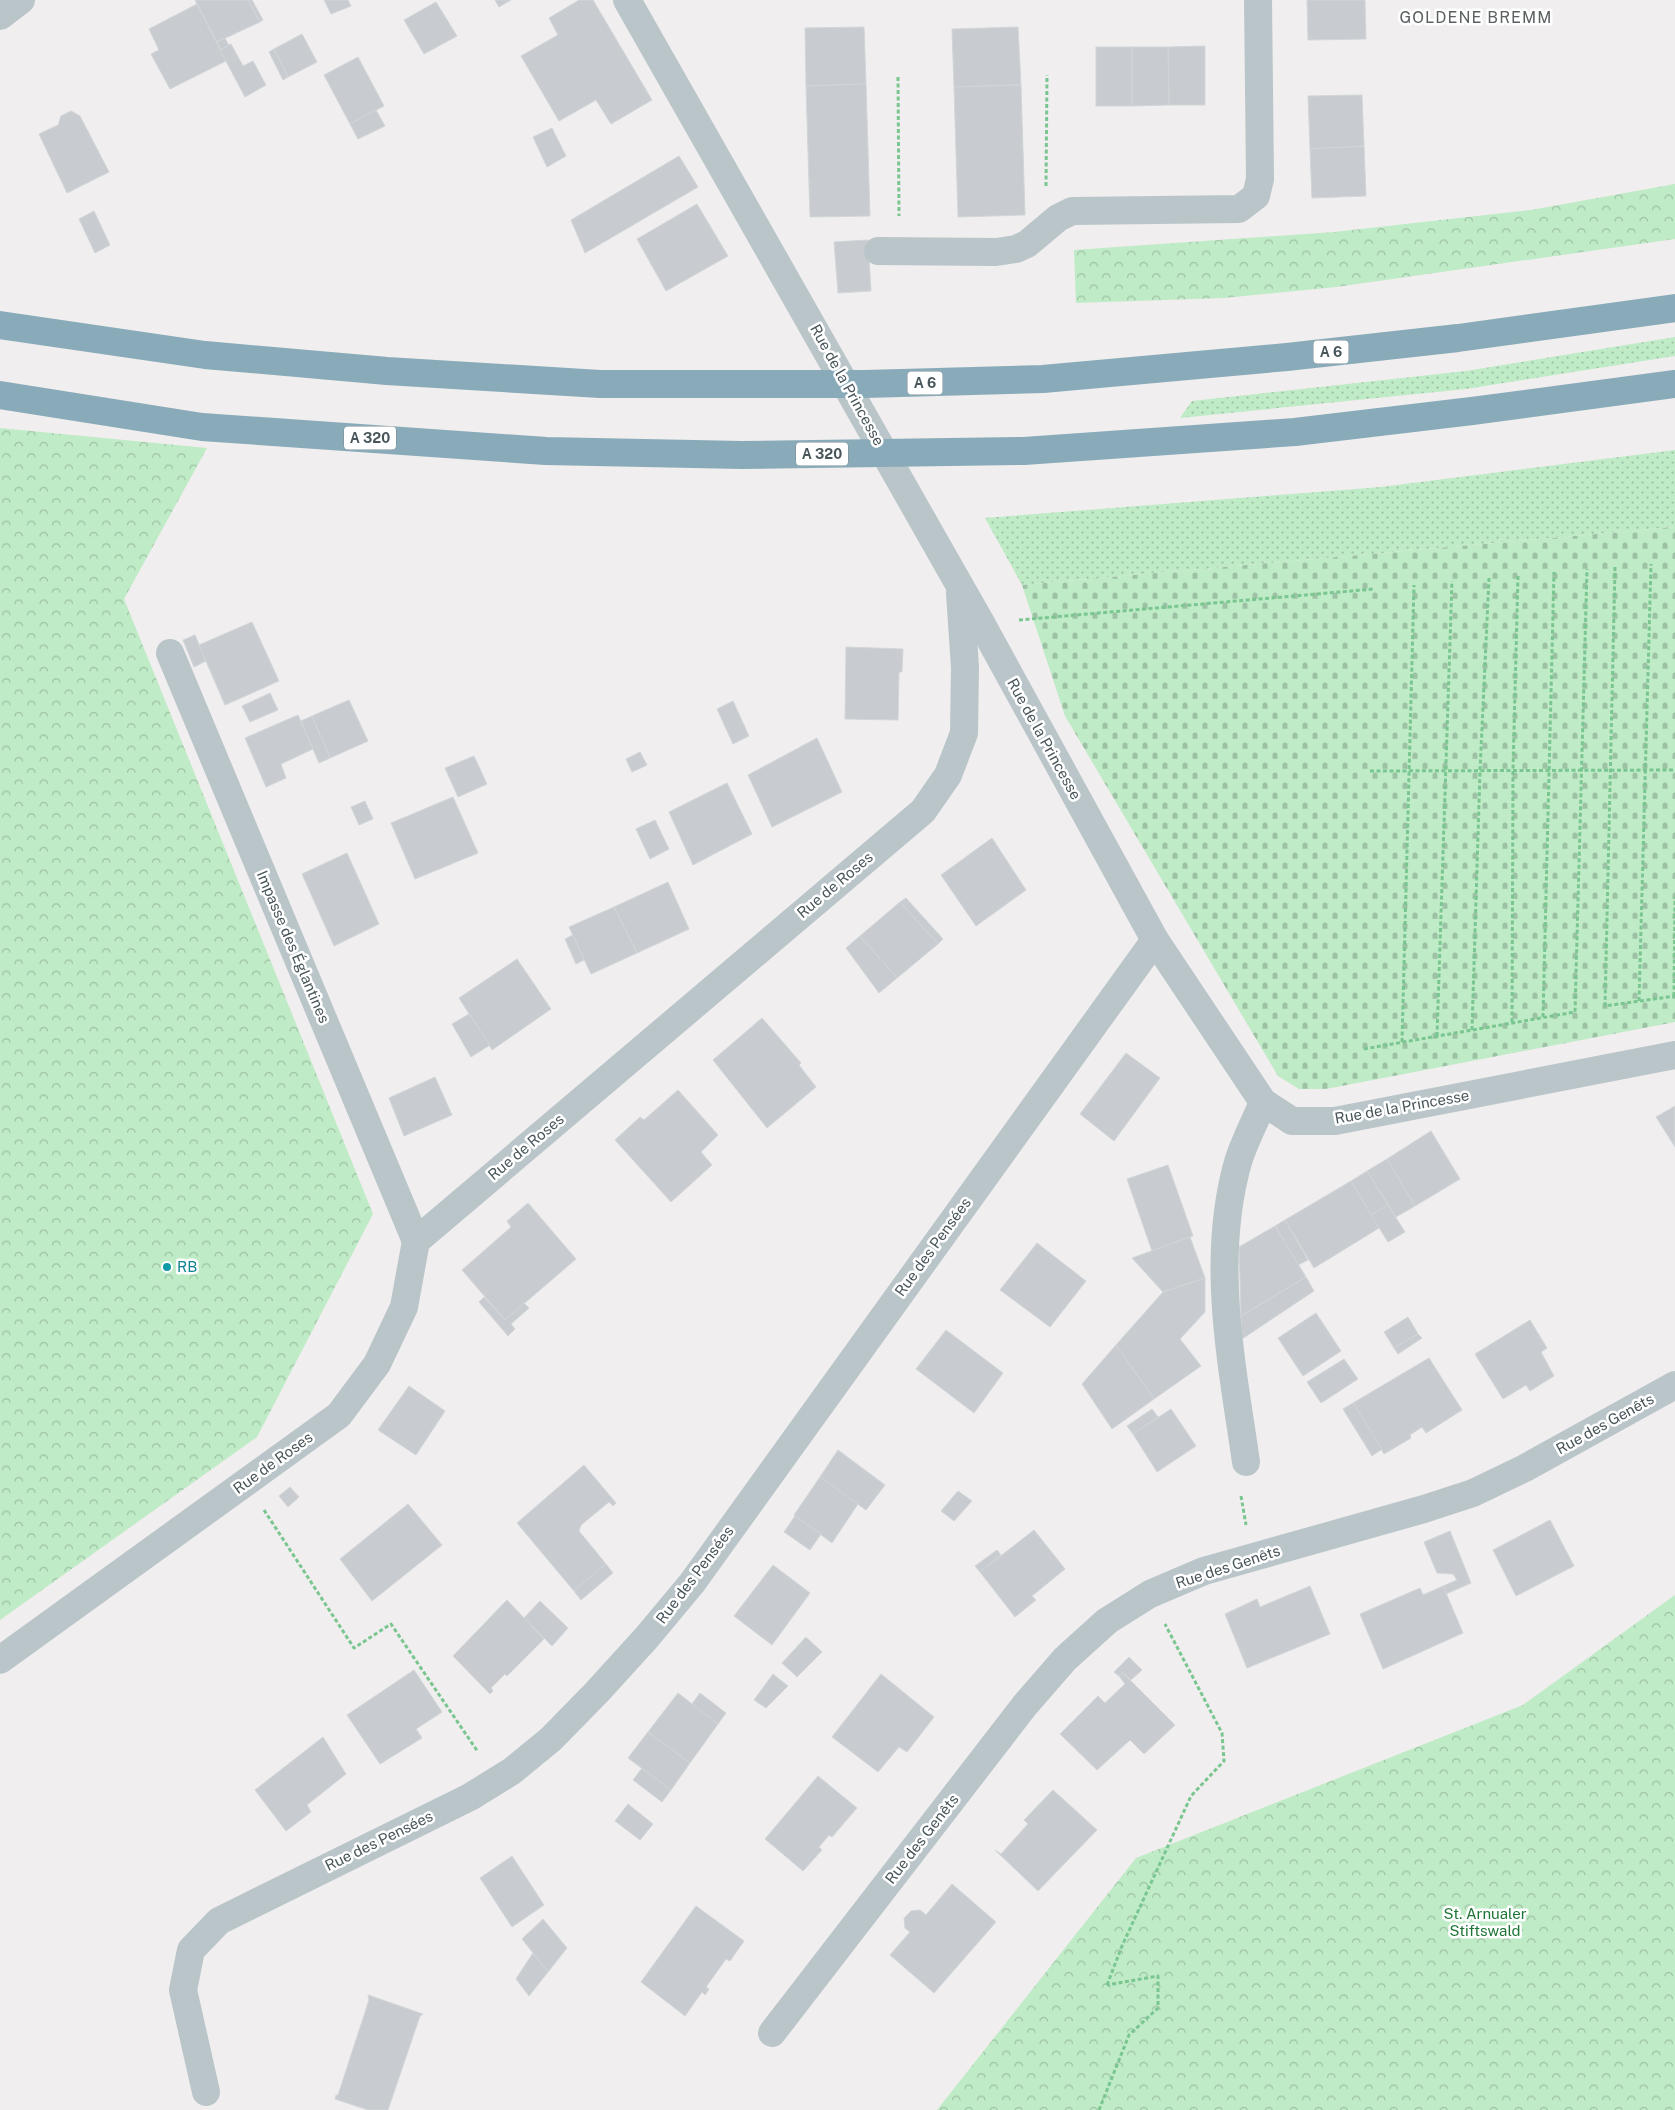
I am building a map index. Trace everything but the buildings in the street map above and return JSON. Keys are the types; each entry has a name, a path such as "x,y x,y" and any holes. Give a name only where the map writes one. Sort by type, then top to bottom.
{"highway":[{"name":"A 6","path":"0,325 205,355 387,371 600,384 865,384 1043,379 1287,357 1458,338 1675,308"},
{"name":"A 320","path":"0,395 202,427 546,451 742,455 1024,451 1296,432 1472,412 1675,384"}],"street":[{"path":"0,16 21,0"},
{"name":"Rue de la Princesse","path":"627,0 960,585 1155,940 1263,1102 1292,1121 1335,1121 1675,1055"},
{"path":"889,251 1002,251 1016,249 1027,244 1046,228 1072,211 1239,208 1256,196 1260,178 1258,0"},
{"name":"Rue de Roses","path":"0,1660 339,1415 377,1364 404,1307 416,1241 923,811 948,775 964,734 965,668 960,585"},
{"name":"Impasse des Églantines","path":"170,653 416,1241"},
{"name":"Rue des Pensées","path":"206,2092 183,1990 191,1950 219,1921 470,1797 512,1771 551,1739 647,1637 692,1583 1155,940"},
{"path":"1246,1462 1224,1308 1227,1221 1238,1162 1263,1102"},
{"name":"Rue des Genêts","path":"772,2033 1042,1685 1065,1658 1107,1621 1150,1594 1204,1571 1474,1493 1525,1468 1675,1386"}],"path":[{"path":"1046,228 1047,74"},
{"path":"889,251 898,77"},
{"path":"1639,1001 1651,564"},
{"path":"1615,567 1612,770 1605,1006 1674,996 1675,897"},
{"path":"1364,1049 1575,1012 1580,770 1587,569"},
{"path":"1543,1017 1554,572"},
{"path":"1512,1023 1513,770 1518,576"},
{"path":"1472,1030 1480,771 1489,578"},
{"path":"1437,1036 1444,771 1452,581"},
{"path":"1402,1042 1414,585"},
{"path":"981,623 1374,588"},
{"path":"1370,771 1675,770"},
{"path":"1246,1462 1239,1482 1252,1558"},
{"path":"246,1482 354,1648 391,1624 497,1780"},
{"path":"1099,2110 1129,2035 1158,2008 1158,1976 1107,1985 1122,1946 1191,1796 1224,1761 1222,1733 1150,1594"}],"green space":[{"path":"1675,184 1675,239 1336,287 1224,298 1076,303 1074,250 1334,232 1531,210"},
{"path":"1675,337 1675,356 1466,389 1180,418 1192,401 1466,371"},
{"path":"0,428 207,448 124,599 373,1214 257,1437 0,1620"},
{"path":"1675,450 1675,527 1022,585 985,518 1381,487"},
{"path":"1675,527 1675,1022 1326,1089 1299,1089 1278,1076 1065,716 1022,585"},
{"name":"St. Arnualer Stiftswald","path":"1675,1595 1675,2110 937,2110 1136,1858 1523,1705"}],"place":[{"name":"RB","path":"167,1267"}],"district":[{"name":"GOLDENE BREMM","path":"1476,17"}]}
